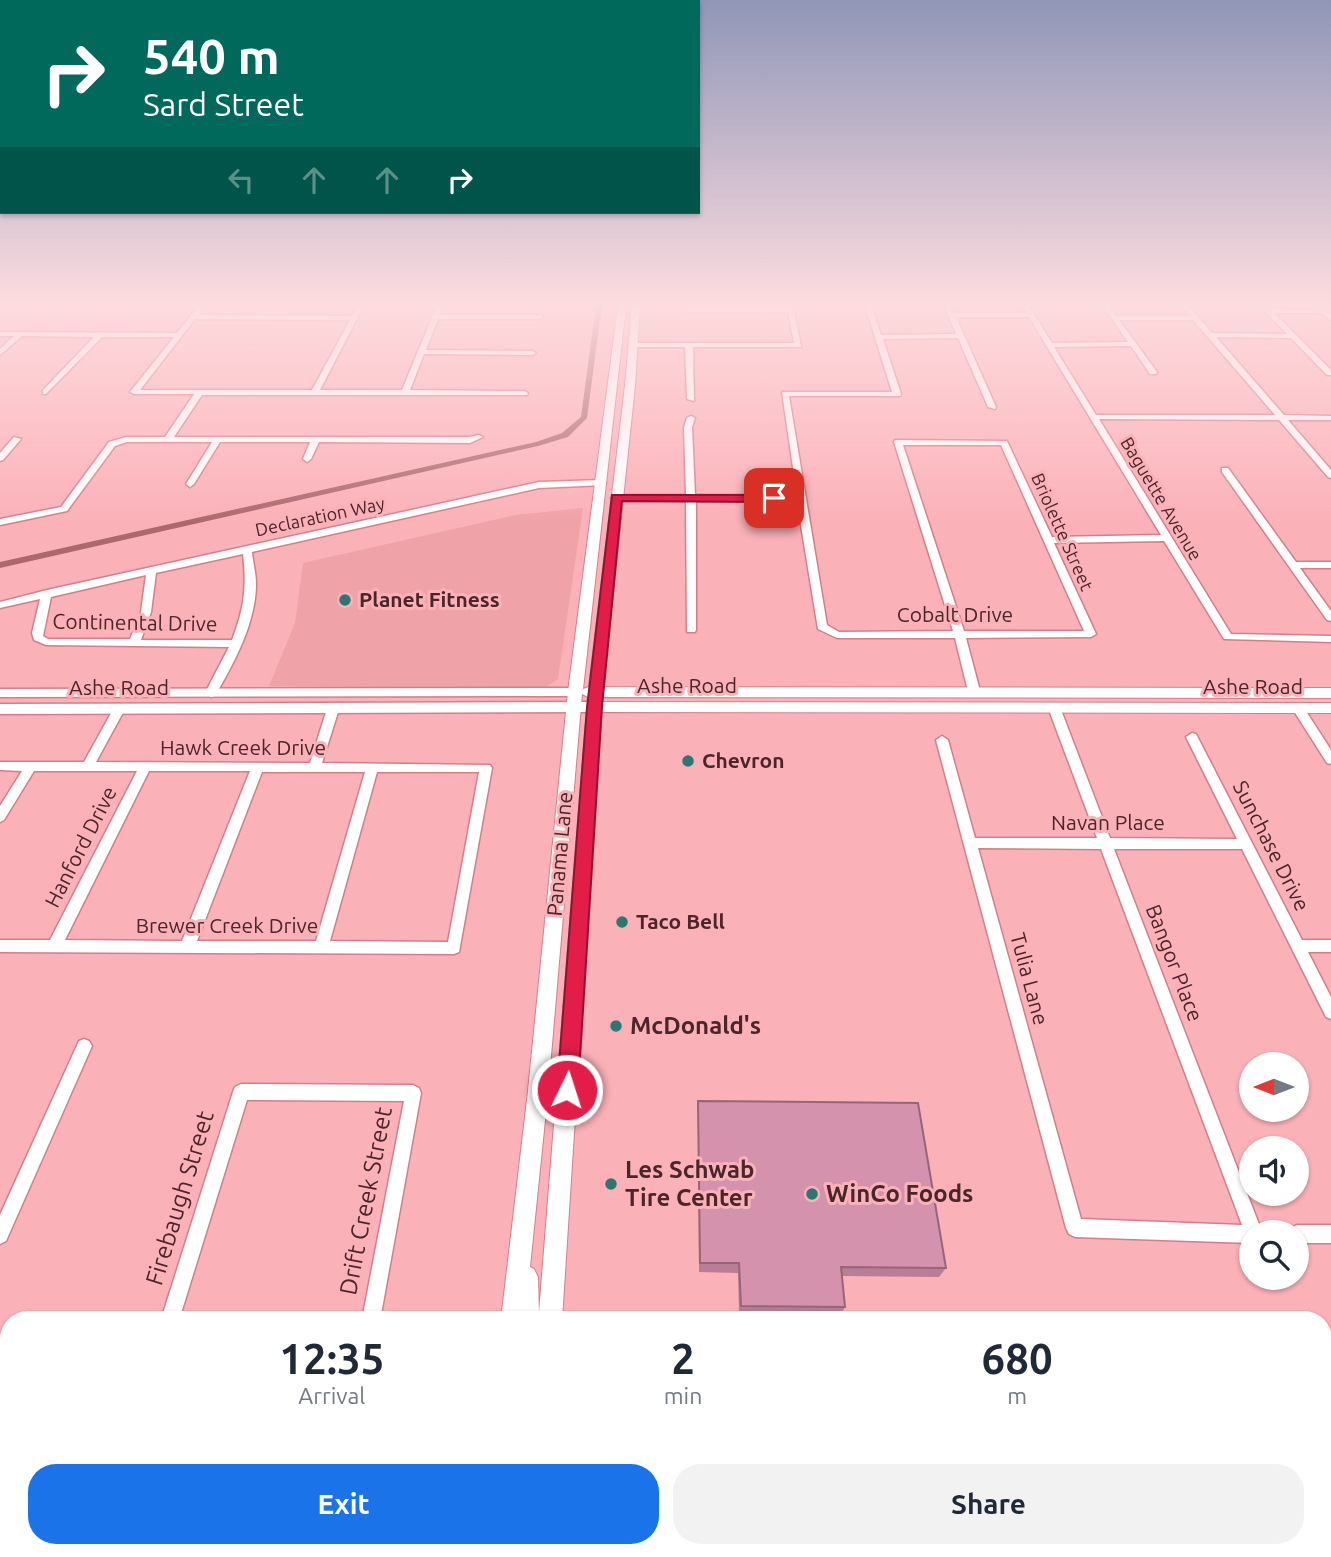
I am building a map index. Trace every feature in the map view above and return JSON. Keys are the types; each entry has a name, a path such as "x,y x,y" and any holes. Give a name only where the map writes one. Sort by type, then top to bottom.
{"main road":[{"name":"Panama Lane","path":"551,1311 585,700 602,483 614,378"},
{"name":"Panama Lane","path":"514,1311 585,700 616,498 629,378"},
{"path":"602,483 616,498"},
{"path":"881,708 896,702 961,701 969,699 974,691"},
{"name":"Ashe Road","path":"585,700 974,691 1331,694"},
{"path":"779,708 792,702 862,701 878,692"},
{"path":"1055,710 1065,702 1133,699 1168,693"},
{"name":"Ashe Road","path":"585,700 779,708 1331,708"},
{"path":"526,1216 527,1311"}],"street":[{"path":"46,392 60,378"},
{"path":"146,378 134,392 524,393"},
{"path":"315,393 323,378"},
{"path":"405,393 411,378"},
{"path":"690,378 691,399"},
{"path":"616,498 801,498 785,394 897,394 892,378"},
{"path":"979,378 992,407"},
{"name":"Baguette Avenue","path":"1068,378 1228,637 1331,639"},
{"path":"1246,378 1331,475"},
{"path":"168,439 200,392"},
{"path":"1093,417 1331,418"},
{"path":"691,418 688,434 691,630"},
{"path":"0,522 64,509 112,444 126,439 470,440 479,437"},
{"path":"0,439 17,439 0,458"},
{"path":"190,484 218,439"},
{"path":"307,459 316,439"},
{"name":"Briolette Street","path":"960,635 898,442 1004,443 1091,634"},
{"path":"1225,470 1331,618"},
{"name":"Declaration Way","path":"0,605 539,485 602,483"},
{"name":"Cobalt Drive","path":"801,498 822,627 837,635 1091,634"},
{"path":"1048,540 1165,538"},
{"path":"211,693 236,644 246,614 251,586 247,549"},
{"path":"1293,565 1331,565"},
{"path":"134,644 146,612 152,570"},
{"name":"Continental Drive","path":"47,593 37,633 38,639 47,642 236,644"},
{"path":"960,635 974,691"},
{"name":"Ashe Road","path":"0,694 211,693 585,700"},
{"name":"Ashe Road","path":"0,709 333,709 585,700"},
{"path":"1298,708 1331,760"},
{"path":"88,766 119,709"},
{"path":"315,767 333,709"},
{"name":"Bangor Place","path":"1055,710 1247,1220"},
{"name":"Sunchase Drive","path":"1192,737 1331,1012"},
{"name":"Tulia Lane","path":"942,740 1074,1228 1239,1233"},
{"name":"Hawk Creek Drive","path":"0,766 486,768 454,948"},
{"path":"0,817 31,766"},
{"name":"Hanford Drive","path":"54,947 145,767"},
{"path":"187,947 258,767"},
{"path":"321,947 372,767"},
{"name":"Navan Place","path":"970,843 1246,844"},
{"name":"Brewer Creek Drive","path":"0,946 454,948"},
{"path":"1297,946 1331,946"},
{"path":"0,1234 84,1046"},
{"name":"Firebaugh Street","path":"173,1311 241,1092 413,1093"},
{"name":"Drift Creek Street","path":"373,1311 413,1093"},
{"path":"1309,1234 1331,1234"}],"shaded area":[{"path":"583,508 558,679 543,689 269,686 295,623 303,563 515,515"}],"building":[{"name":"WinCo Foods","path":"698,1101 918,1103 946,1268 841,1267 845,1307 741,1306 739,1263 700,1263"}],"waterway":[{"path":"0,565 538,444 565,435 584,418 589,378"}],"place":[{"name":"Planet Fitness","path":"345,600"},
{"name":"Chevron","path":"688,761"},
{"name":"Taco Bell","path":"622,922"},
{"name":"McDonald's","path":"616,1026"},
{"name":"Les Schwab Tire Center","path":"611,1184"},
{"name":"WinCo Foods","path":"812,1194"}],"route":[{"path":"567,1090 594,707 616,498 774,498"}]}
